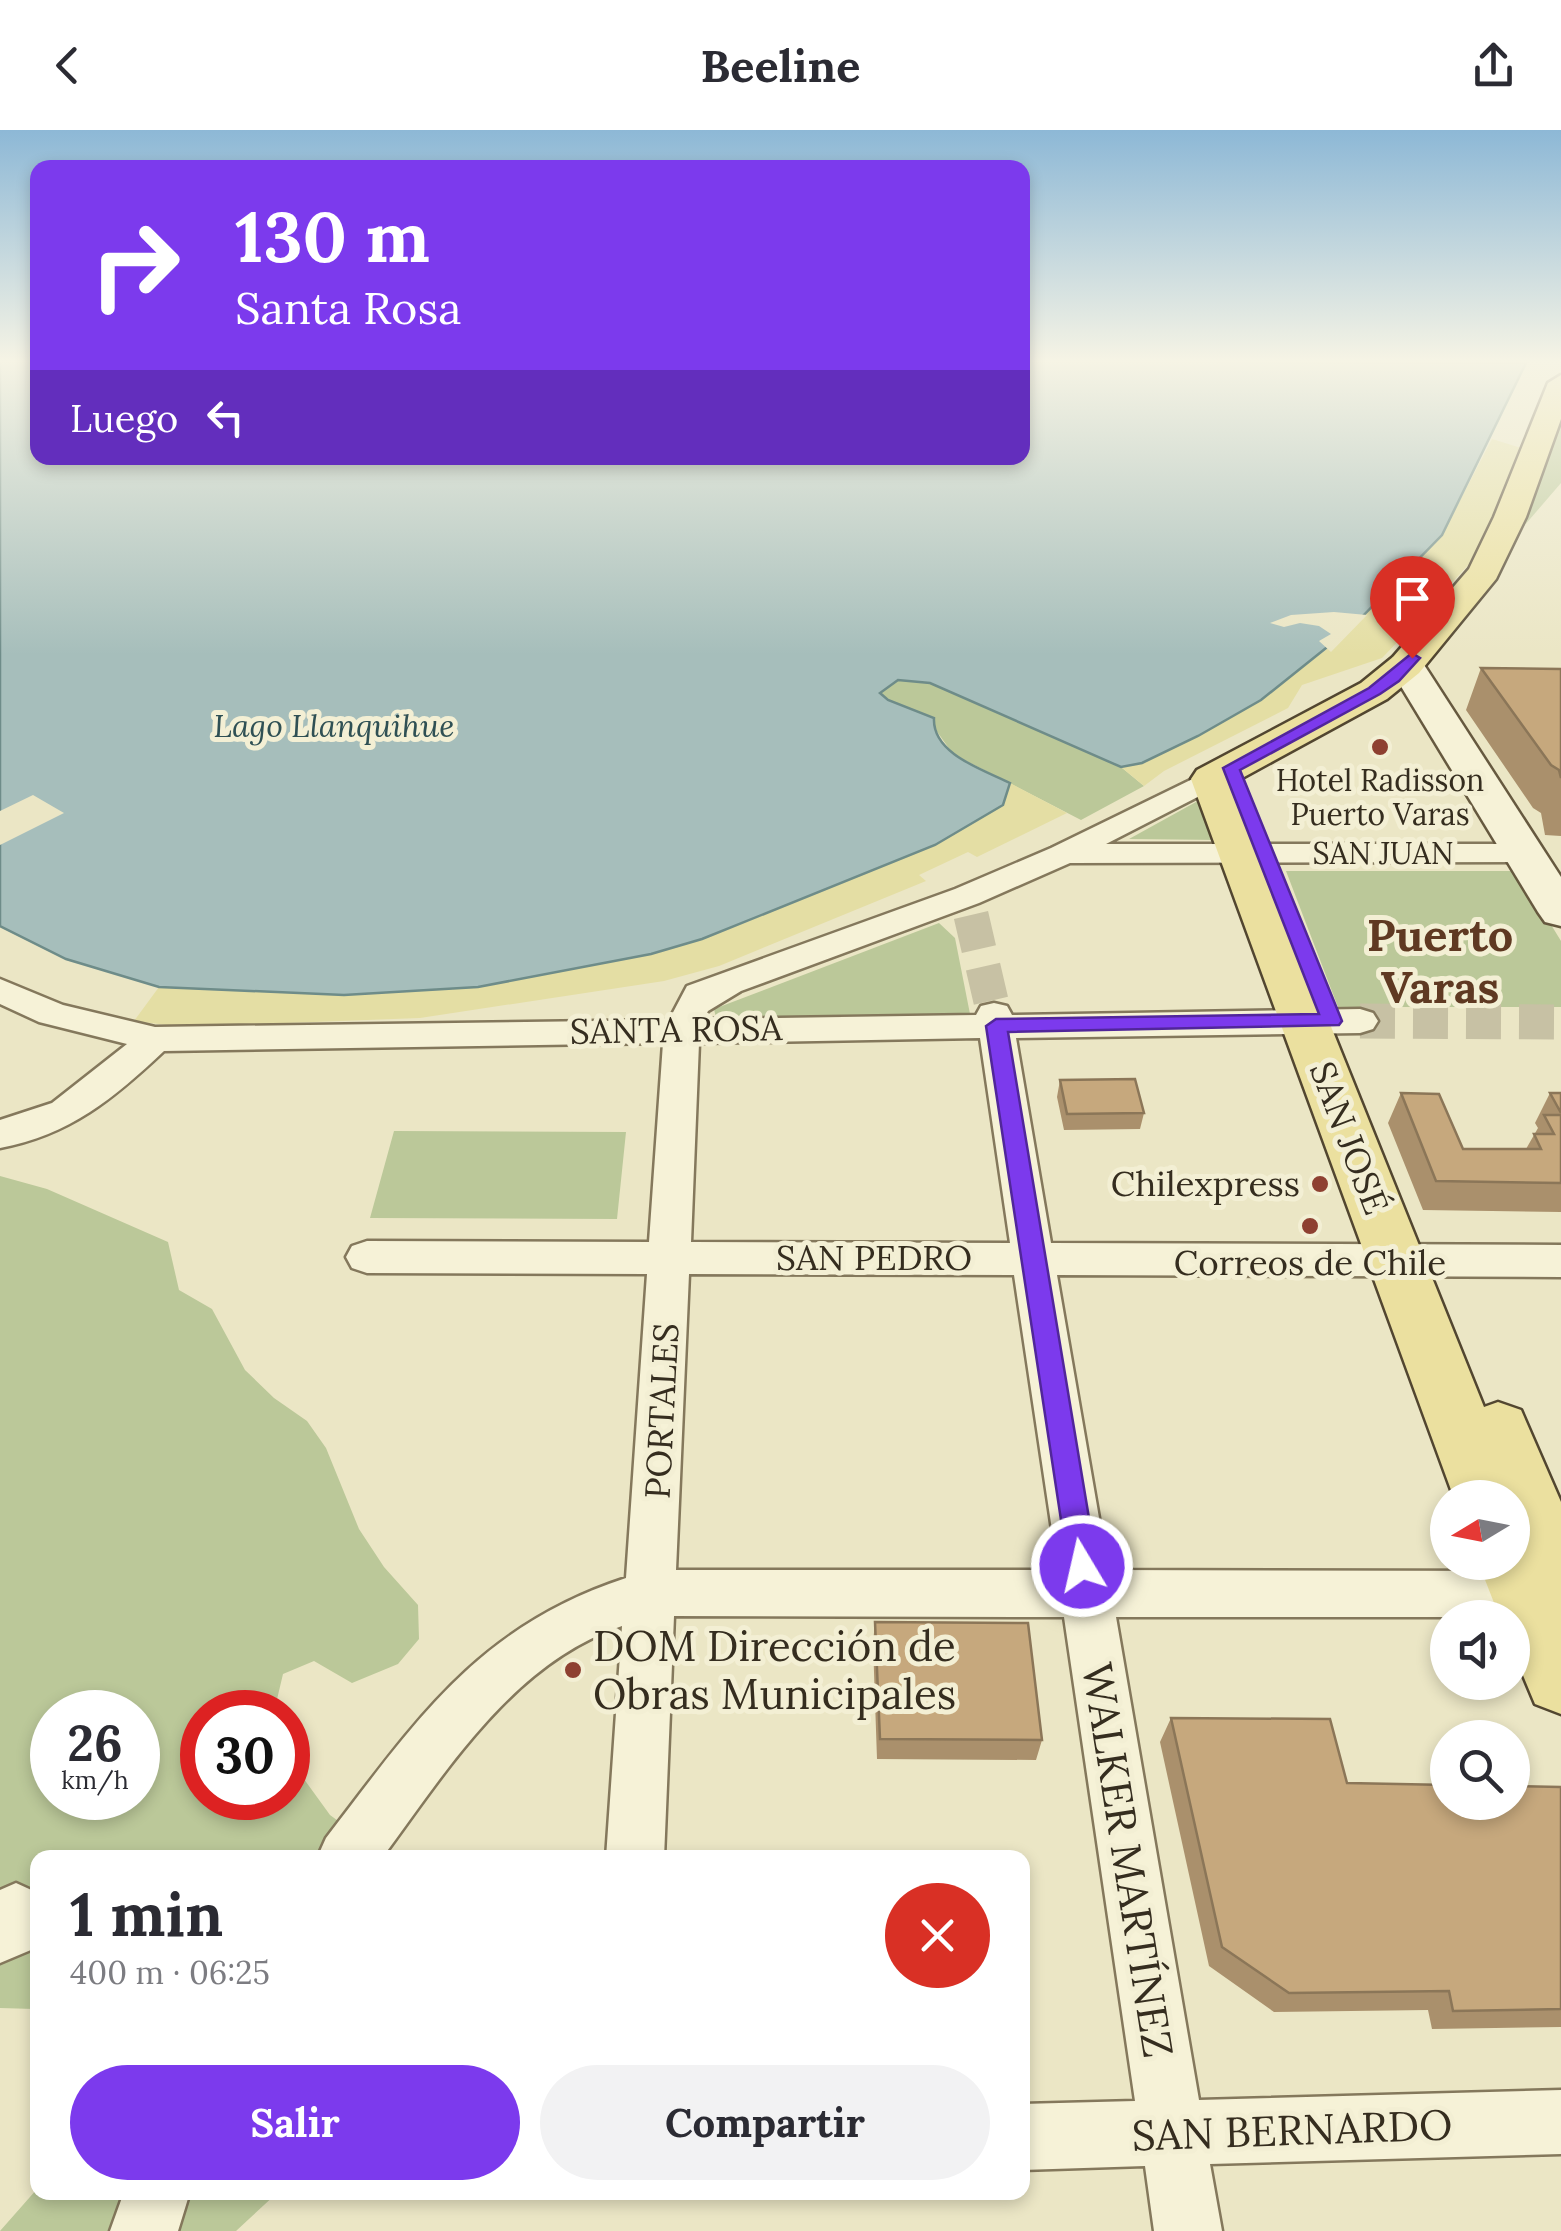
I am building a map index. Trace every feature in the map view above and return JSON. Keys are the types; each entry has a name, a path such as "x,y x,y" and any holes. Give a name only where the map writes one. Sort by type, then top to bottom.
{"main road":[{"path":"1221,774 1374,691 1406,665 1484,572 1532,459"},
{"path":"1406,665 1561,912"},
{"name":"SAN JOSÉ","path":"1221,774 1253,854 1332,1021 1481,1480"},
{"name":"SAN JOSÉ","path":"1412,1259 1540,1584 1561,1678"}],"street":[{"path":"490,1032 573,1020 726,987 969,905 1221,774"},
{"name":"SAN JUAN","path":"1062,854 1524,854"},
{"path":"682,1030 693,1004 726,987"},
{"name":"SANTA ROSA","path":"0,990 52,1014 154,1039 995,1020 1332,1021"},
{"name":"WALKER MARTÍNEZ","path":"995,1020 1188,2231"},
{"name":"PORTALES","path":"635,1850 682,1030"},
{"path":"0,1134 48,1123 79,1107 154,1039"},
{"name":"SAN PEDRO","path":"367,1257 1561,1260"},
{"path":"352,1850 461,1708 492,1676 556,1629 587,1614 651,1594 1086,1595 1540,1584"},
{"name":"SAN BERNARDO","path":"1030,2137 1561,2122"},
{"path":"144,2231 154,2200"}],"green space":[{"path":"1541,459 1561,459 1561,483 1524,526 1519,518"},
{"path":"898,680 930,683 1121,767 1144,786 1081,820 953,754 933,726 933,718 888,700 880,692"},
{"path":"1205,797 1221,840 1129,839"},
{"path":"1286,871 1518,871 1561,941 1561,1007 1338,1007"},
{"path":"939,923 955,938 970,1014 716,1018 714,1009"},
{"path":"394,1131 626,1132 617,1219 370,1218"},
{"path":"0,1176 47,1189 168,1242 179,1290 212,1309 245,1370 274,1398 307,1421 326,1448 359,1529 384,1567 418,1605 419,1639 398,1664 352,1683 314,1661 283,1674 279,1690 180,1690 180,1820 310,1820 310,1787 330,1815 378,1850 30,1850 30,2009 0,2008"},
{"path":"30,2197 30,2200 269,2200 236,2231 0,2231"}],"sand":[{"path":"1482,459 1524,459 1479,553 1382,658 1302,685 1288,708 1164,771 1144,786 1121,767 1142,763 1261,700 1327,649 1442,535"},
{"path":"1010,783 1067,813 977,857 968,852 919,875 926,881 719,966 664,981 420,1018 183,1027 134,1021 159,987 344,995 478,987 650,954 747,922 1002,805"}],"water":[{"name":"Lago Llanquihue","path":"0,459 30,459 30,465 1030,465 1030,459 1479,459 1442,535 1351,628 1261,700 1142,763 1121,767 930,683 898,680 880,693 934,718 941,742 950,751 1010,783 1003,805 935,845 702,939 651,954 478,987 344,995 159,987 66,959 0,926"}],"pier":[{"path":"1291,615 1367,615 1331,652 1319,641 1331,634 1319,626 1300,623 1284,627 1270,623"},
{"path":"33,795 64,813 0,845 0,811"}],"building":[{"path":"1481,668 1561,669 1561,778 1559,770 1551,765"},
{"path":"1135,1079 1144,1113 1067,1114 1060,1080"},
{"path":"1401,1093 1439,1094 1463,1149 1541,1149 1534,1134 1554,1134 1544,1115 1561,1115 1561,1183 1436,1181"},
{"path":"1550,1093 1561,1093 1561,1113"},
{"path":"875,1622 1028,1623 1042,1740 880,1739"},
{"path":"1171,1718 1330,1719 1347,1783 1430,1785 1430,1820 1530,1820 1530,1786 1561,1787 1561,2009 1453,2011 1449,1991 1289,1993 1222,1947"}],"tunnel":[{"path":"971,915 994,1014"},
{"path":"1360,1021 1561,1022"}],"place":[{"name":"Hotel Radisson Puerto Varas","path":"1380,747"},
{"name":"Chilexpress","path":"1320,1184"},
{"name":"Correos de Chile","path":"1310,1226"},
{"name":"DOM Dirección de Obras Municipales","path":"573,1670"}],"district":[{"name":"Puerto Varas","path":"1440,961"}],"route":[{"path":"1082,1566 996,1026 1332,1021 1231,768 1374,691 1394,678 1412,658"}]}
